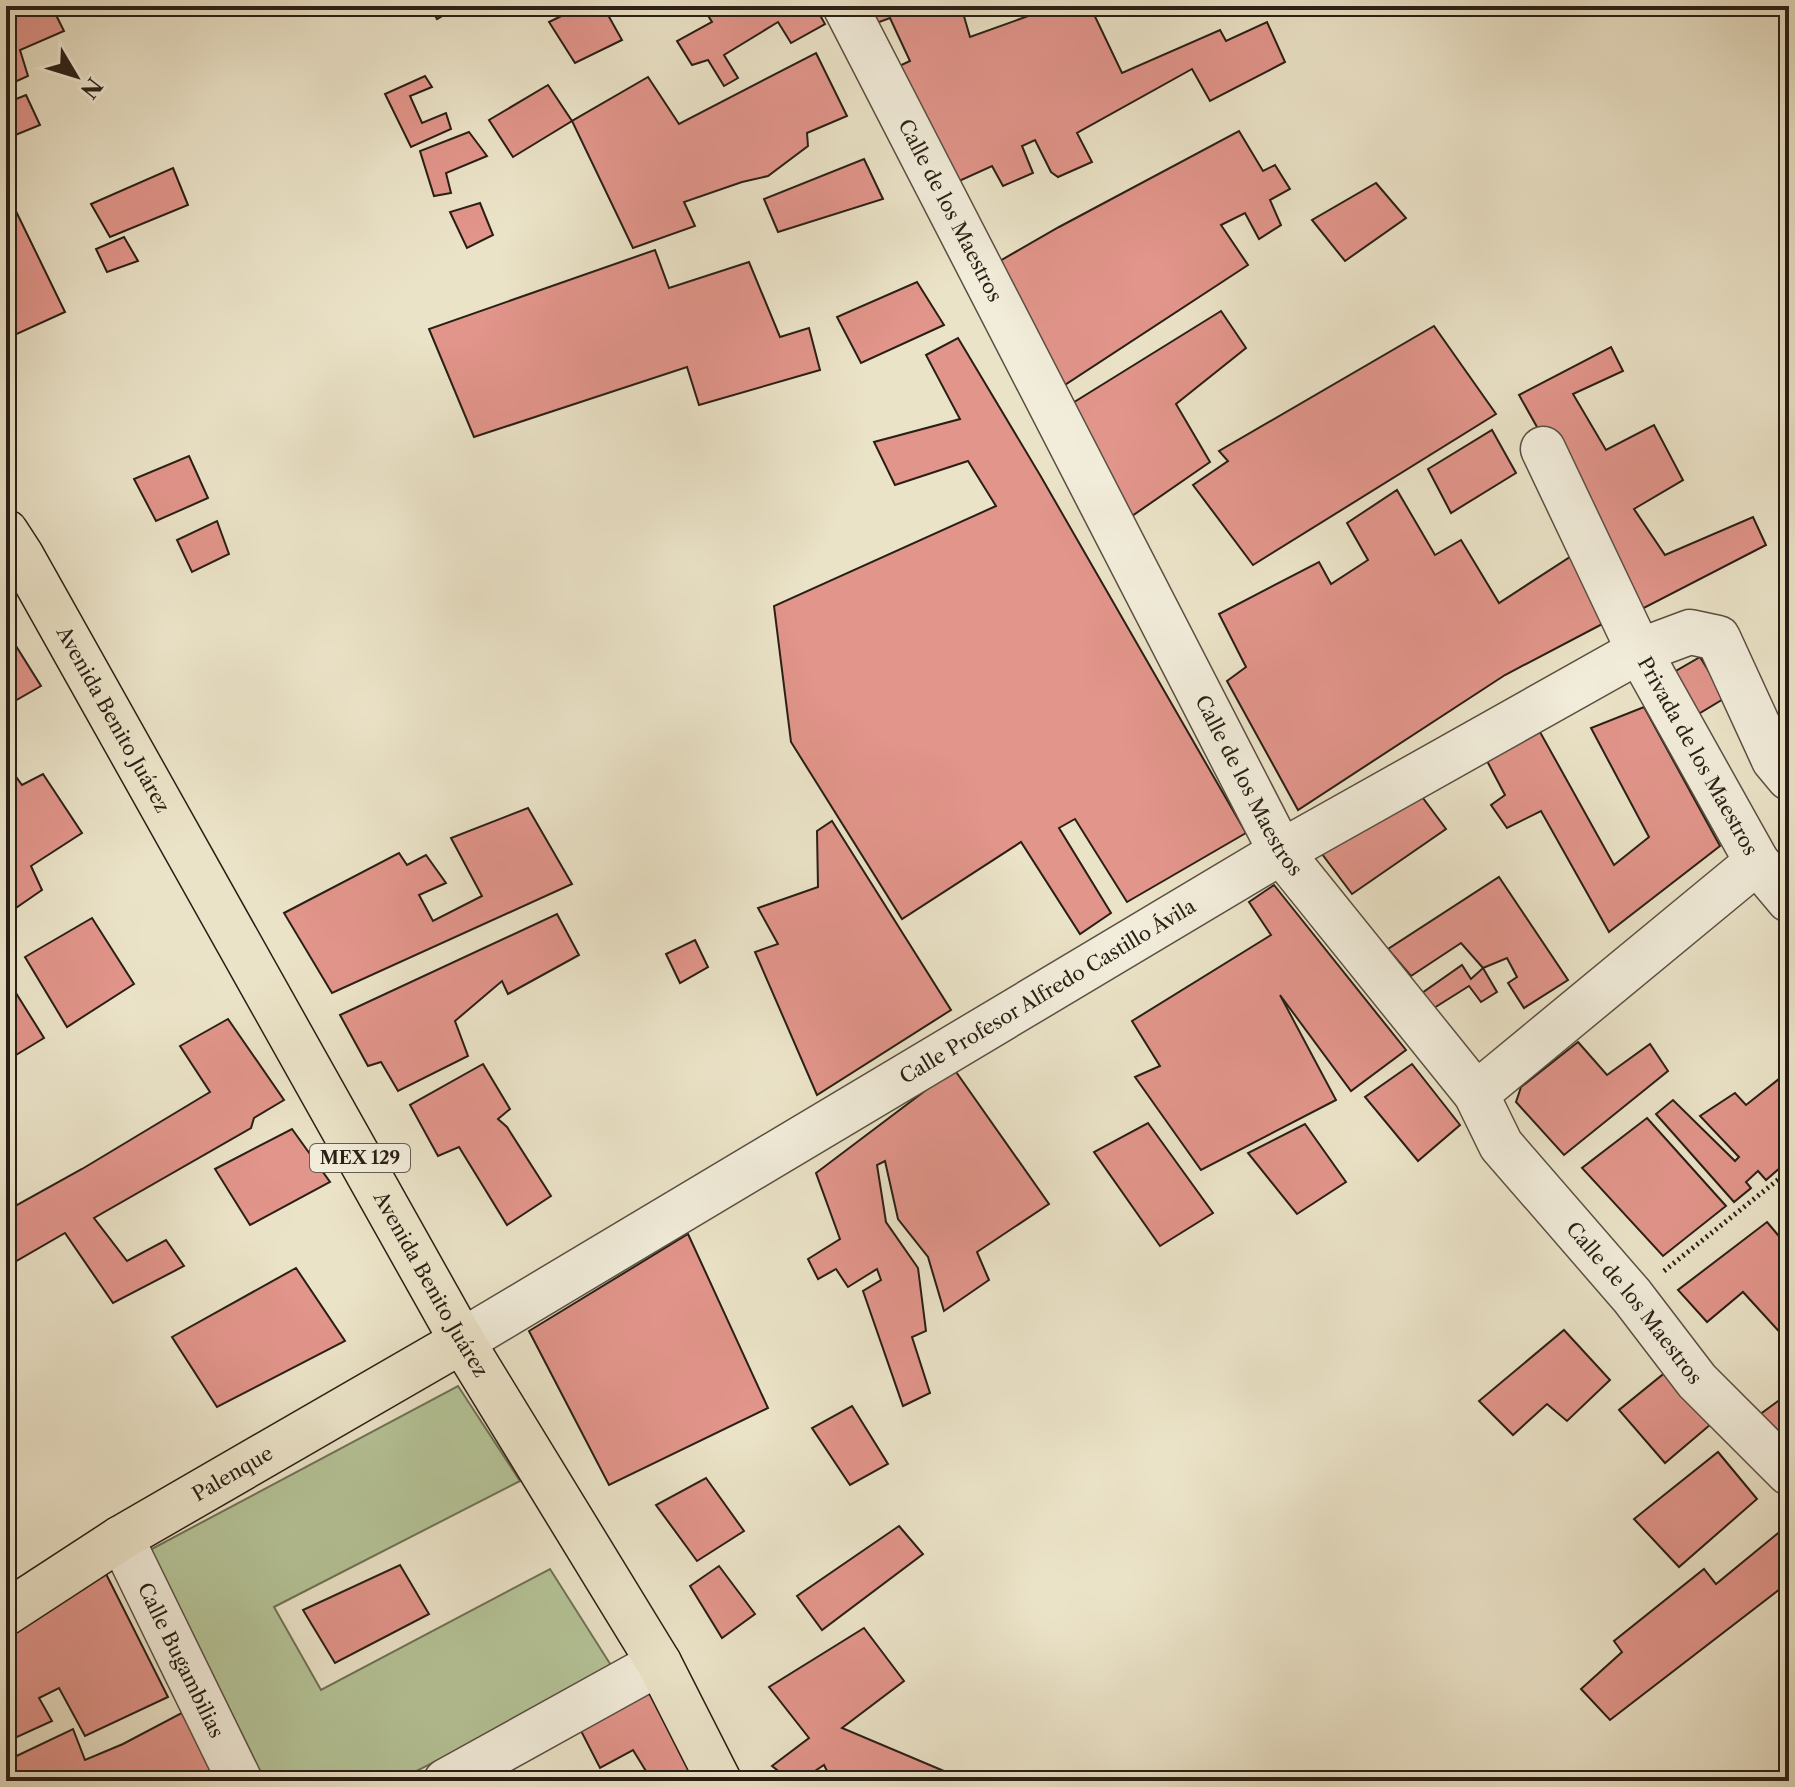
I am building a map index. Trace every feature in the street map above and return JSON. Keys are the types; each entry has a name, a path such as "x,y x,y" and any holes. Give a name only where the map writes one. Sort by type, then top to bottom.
{"main road":[{"name":"Avenida Benito Juárez","path":"11,550 462,1341 659,1663 719,1781"},
{"name":"Palenque","path":"6,1613 121,1538 462,1341"}],"street":[{"name":"Calle de los Maestros","path":"845,6 1281,852 1476,1094 1501,1145 1632,1296 1697,1381 1789,1473"},
{"name":"Privada de los Maestros","path":"1476,1094 1757,862 1639,651 1543,449"},
{"name":"Calle Profesor Alfredo Castillo Ávila","path":"462,1341 1281,852 1639,651 1690,632 1718,638 1774,760 1789,778"},
{"path":"1757,862 1789,900"},
{"name":"Calle Bugambilias","path":"121,1538 240,1781"},
{"path":"446,1781 659,1663"}],"path":[{"path":"1632,1296 1789,1171"}],"green space":[{"path":"458,1386 520,1481 274,1607 321,1690 550,1569 614,1670 397,1781 252,1781 148,1551"}],"building":[{"path":"6,6 70,6 55,13 64,31 20,50 28,76 6,86"},
{"path":"430,6 459,6 437,19"},
{"path":"582,6 603,6 622,40 575,63 549,22"},
{"path":"702,6 815,6 825,24 791,43 778,22 724,55 738,78 724,86 708,60 692,65 677,41 712,22"},
{"path":"862,6 961,6 970,37 1056,6 1090,6 1122,73 1220,30 1226,41 1267,22 1285,62 1210,101 1192,69 1077,133 1092,162 1058,177 1051,172 1035,140 1022,146 1033,173 1003,186 992,166 957,182 895,68 910,61 890,18 871,25"},
{"path":"816,53 847,116 807,133 808,146 768,176 684,202 695,226 633,248 572,121 648,77 679,124"},
{"path":"425,76 432,87 410,96 422,123 446,113 451,129 411,147 385,94"},
{"path":"548,85 572,121 513,157 489,120"},
{"path":"26,95 40,125 13,136 6,122 6,103"},
{"path":"1239,131 1263,171 1275,165 1290,189 1270,200 1281,225 1259,239 1245,213 1221,225 1248,265 1054,392 984,270"},
{"path":"469,132 487,156 446,173 451,193 434,196 420,151"},
{"path":"864,159 883,199 778,232 764,199"},
{"path":"173,168 188,205 110,237 91,204"},
{"path":"1376,183 1406,218 1345,261 1312,220"},
{"path":"11,201 65,312 8,338 6,204"},
{"path":"480,203 493,235 467,248 450,212"},
{"path":"124,237 138,261 107,272 96,249"},
{"path":"655,250 669,288 749,262 780,337 809,328 820,370 699,405 687,367 474,437 429,329"},
{"path":"917,282 944,325 861,363 837,317"},
{"path":"1221,311 1246,348 1176,404 1210,462 1132,516 1063,409"},
{"path":"1434,326 1496,414 1253,565 1193,485 1228,461 1219,451"},
{"path":"958,338 1246,833 1127,902 1075,819 1059,828 1111,913 1080,934 1021,842 902,919 791,742 774,606 996,506 968,461 895,485 874,442 960,419 926,355"},
{"path":"1611,347 1623,371 1573,394 1606,450 1654,425 1683,480 1634,509 1665,555 1753,517 1766,545 1640,610 1519,395"},
{"path":"1492,430 1516,473 1451,513 1428,469"},
{"path":"189,456 208,498 156,521 134,479"},
{"path":"1397,490 1435,555 1461,540 1499,603 1570,557 1608,621 1505,675 1298,810 1227,681 1246,667 1219,614 1319,562 1331,584 1368,560 1347,523"},
{"path":"217,521 229,554 192,572 177,540"},
{"path":"6,630 41,686 6,706"},
{"path":"1700,657 1725,698 1685,722 1662,679"},
{"path":"1644,707 1720,846 1609,932 1541,811 1507,828 1491,805 1505,795 1487,761 1540,732 1614,865 1649,837 1591,728"},
{"path":"6,763 22,785 43,774 82,833 31,866 42,890 10,912 6,905"},
{"path":"1411,782 1446,829 1352,894 1316,846"},
{"path":"528,808 572,884 332,993 284,913 399,853 407,865 426,855 446,883 419,895 433,921 482,896 451,838"},
{"path":"832,821 951,1010 817,1095 755,952 778,944 758,908 818,887 817,831"},
{"path":"1499,877 1568,980 1524,1008 1508,983 1517,977 1507,958 1483,968 1461,943 1411,976 1388,949"},
{"path":"1274,885 1406,1050 1351,1091 1280,995 1336,1100 1201,1170 1135,1077 1160,1066 1132,1021 1271,935 1249,902"},
{"path":"557,914 579,955 508,994 502,981 455,1021 468,1056 398,1091 381,1062 368,1066 340,1015"},
{"path":"92,918 134,984 67,1027 25,957"},
{"path":"695,940 708,967 680,983 666,954"},
{"path":"1462,965 1471,979 1483,968 1497,992 1481,1002 1469,986 1434,1008 1422,993"},
{"path":"6,977 44,1038 6,1061"},
{"path":"228,1019 284,1100 254,1118 251,1128 94,1218 127,1261 166,1240 184,1266 113,1303 65,1233 6,1267 6,1211 210,1092 180,1046"},
{"path":"1578,1042 1607,1075 1650,1044 1668,1071 1564,1155 1516,1102 1521,1087"},
{"path":"483,1064 510,1109 498,1119 507,1127 551,1196 507,1225 459,1147 438,1156 410,1105"},
{"path":"1412,1064 1460,1125 1418,1161 1365,1097"},
{"path":"954,1069 1049,1204 977,1252 989,1280 944,1311 928,1257 898,1219 885,1161 877,1165 886,1222 918,1268 926,1331 912,1337 930,1393 903,1406 863,1291 881,1280 877,1269 848,1287 836,1269 818,1279 808,1259 840,1239 816,1173"},
{"path":"1789,1071 1789,1160 1766,1180 1758,1171 1746,1182 1751,1188 1734,1202 1656,1114 1673,1100 1735,1161 1739,1157 1700,1116 1735,1093 1746,1105"},
{"path":"1647,1118 1726,1206 1663,1256 1582,1168"},
{"path":"1148,1123 1213,1213 1160,1246 1094,1152"},
{"path":"1305,1124 1346,1182 1297,1214 1248,1153"},
{"path":"292,1129 330,1182 250,1225 215,1169"},
{"path":"1767,1222 1789,1248 1789,1335 1785,1338 1743,1292 1707,1322 1678,1290"},
{"path":"688,1234 768,1408 609,1485 529,1331"},
{"path":"296,1268 345,1341 217,1407 172,1337"},
{"path":"1564,1330 1610,1380 1567,1421 1547,1404 1513,1435 1479,1401"},
{"path":"1672,1367 1717,1419 1665,1463 1619,1410"},
{"path":"1789,1393 1789,1455 1755,1418"},
{"path":"852,1406 888,1464 850,1485 812,1428"},
{"path":"1718,1452 1757,1499 1679,1567 1634,1519"},
{"path":"706,1478 744,1531 697,1561 656,1505"},
{"path":"1788,1525 1789,1582 1610,1720 1581,1689 1622,1652 1614,1641 1704,1569 1716,1584"},
{"path":"899,1526 923,1554 822,1630 797,1596"},
{"path":"400,1565 429,1614 335,1663 303,1610"},
{"path":"719,1566 755,1614 722,1638 690,1586"},
{"path":"105,1572 168,1697 85,1736 59,1688 39,1698 52,1721 6,1742 6,1629"},
{"path":"864,1628 904,1681 842,1728 951,1774 940,1781 832,1781 824,1765 800,1781 791,1781 772,1766 809,1738 769,1687"},
{"path":"654,1691 697,1781 652,1781 633,1750 600,1768 580,1729"},
{"path":"191,1708 228,1781 6,1781 6,1761 73,1729 85,1760"}]}
